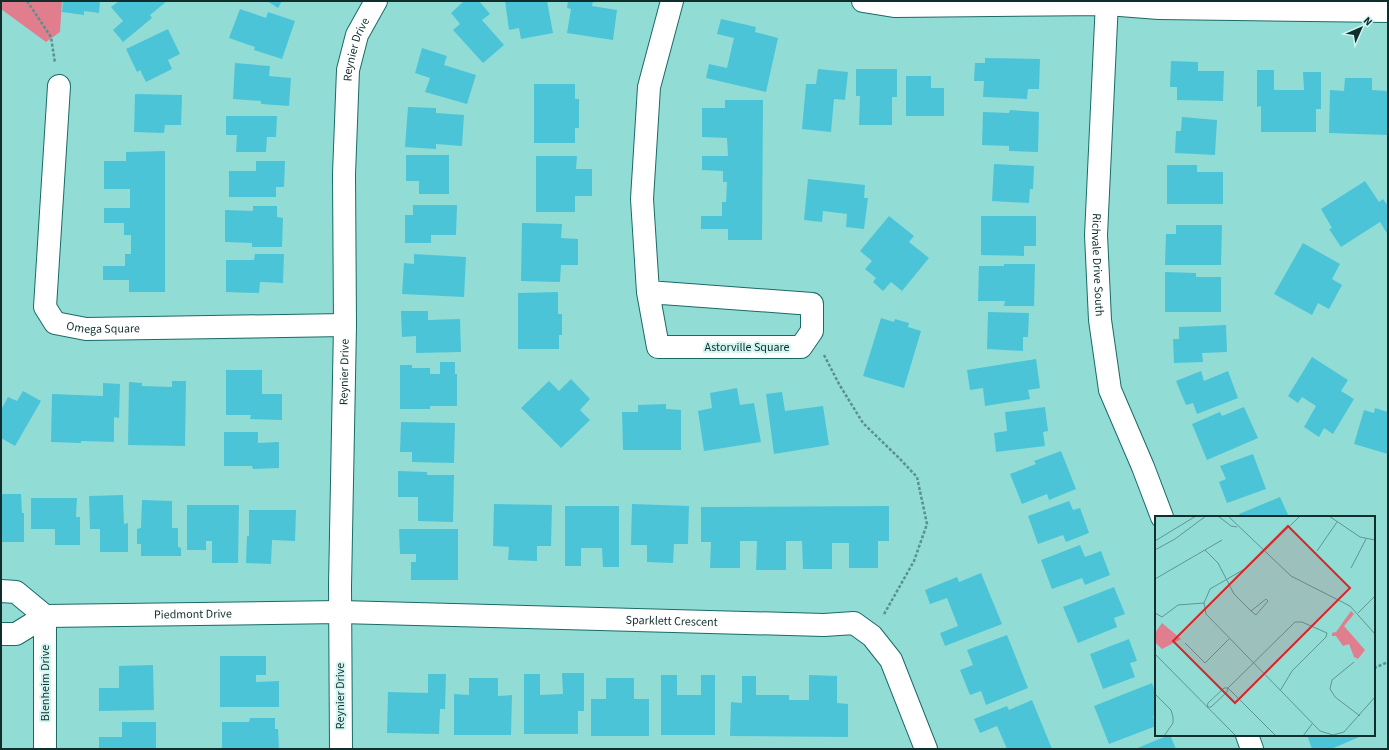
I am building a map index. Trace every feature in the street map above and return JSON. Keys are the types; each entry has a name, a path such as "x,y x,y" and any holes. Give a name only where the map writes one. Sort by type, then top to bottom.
{"street":[{"name":"Reynier Drive","path":"340,749 340,612 345,325 344,174 348,70 357,35 376,1"},
{"name":"Astorville Square","path":"672,1 649,88 642,199 648,292 658,347 801,347 812,331"},
{"path":"863,1 894,6 1107,2 1159,8 1388,11"},
{"name":"Richvale Drive South","path":"1107,2 1096,235 1100,320 1110,390 1143,467 1162,516"},
{"name":"Omega Square","path":"59,86 44,307 55,324 86,329 345,325"},
{"path":"648,292 812,304 812,331"},
{"path":"1,591 16,592 45,616 16,634 1,634"},
{"name":"Piedmont Drive","path":"45,616 340,612"},
{"name":"Sparklett Crescent","path":"340,612 824,625 854,623 872,636 891,660 926,749"},
{"name":"Blenheim Drive","path":"45,616 45,749"},
{"path":"1247,736 1252,749"}],"path":[{"path":"28,1 51,37 59,86"},
{"path":"812,331 839,384 863,423 900,458 917,477 927,524 914,561 872,636"},
{"path":"1375,668 1388,662"}],"shaded area":[{"path":"1,1 62,1 60,32 46,42 1,9"}],"building":[{"path":"63,1 100,1 99,13 84,11 84,15 62,12"},
{"path":"119,1 167,1 150,15 152,18 123,42 113,30 123,21 111,7"},
{"path":"267,1 282,1 278,8"},
{"path":"464,1 479,1 490,14 482,20 504,45 483,63 453,30 460,24 451,13"},
{"path":"505,1 547,1 553,33 521,39 519,28 509,30"},
{"path":"568,1 593,1 592,6 617,10 613,40 567,33 571,9 567,8"},
{"path":"240,9 266,18 268,12 295,21 282,59 254,50 255,47 229,38"},
{"path":"721,19 756,27 755,32 778,38 766,92 706,78 709,64 727,68 734,38 717,34"},
{"path":"168,29 180,54 168,60 172,69 146,82 140,70 137,72 126,49"},
{"path":"422,48 447,56 444,65 476,75 467,104 425,92 430,78 415,73"},
{"path":"985,58 1040,59 1039,89 1028,89 1027,99 983,97 984,81 974,81 975,63 985,63"},
{"path":"1171,61 1198,62 1198,71 1224,71 1223,101 1177,100 1177,87 1170,87"},
{"path":"235,63 270,66 269,76 291,78 289,106 261,104 261,101 233,99"},
{"path":"818,69 848,72 845,100 834,99 831,132 802,129 806,84 816,84"},
{"path":"856,69 897,69 897,97 892,97 892,125 859,125 860,96 856,96"},
{"path":"1257,70 1274,70 1274,90 1304,90 1303,72 1321,72 1321,109 1316,109 1316,132 1261,132 1261,106 1257,107"},
{"path":"906,76 931,76 931,88 944,88 944,116 906,116"},
{"path":"1345,78 1372,78 1372,90 1388,91 1387,135 1329,133 1330,90 1344,91"},
{"path":"534,84 575,84 575,99 579,99 579,128 575,128 575,143 534,143"},
{"path":"135,94 182,95 181,125 165,125 164,133 134,132"},
{"path":"725,100 763,100 762,240 728,240 728,229 701,229 701,216 722,216 722,202 726,202 727,182 723,182 723,171 702,170 702,156 728,156 727,138 702,137 702,108 725,108"},
{"path":"408,107 436,108 436,113 464,115 462,146 436,144 436,149 405,147"},
{"path":"1010,110 1039,112 1038,152 1009,151 1009,146 982,145 983,112 1009,113"},
{"path":"226,116 277,116 276,137 267,137 266,152 236,152 237,135 226,135"},
{"path":"1182,117 1217,120 1215,155 1175,153 1176,131 1181,131"},
{"path":"165,151 165,292 129,292 129,280 103,280 103,266 125,266 125,254 131,254 131,235 124,235 124,223 104,223 104,208 130,208 130,189 104,189 104,161 126,161 126,152"},
{"path":"406,155 449,155 449,194 419,194 419,181 406,181"},
{"path":"536,156 577,156 576,169 592,169 592,196 575,196 575,212 536,212"},
{"path":"256,161 285,161 284,187 276,187 276,197 229,197 229,171 256,171"},
{"path":"994,164 1034,166 1033,189 1030,189 1029,203 992,201"},
{"path":"1167,165 1197,165 1197,172 1223,172 1223,204 1167,204"},
{"path":"808,179 865,185 864,198 868,198 864,229 846,227 847,214 823,211 822,222 804,220"},
{"path":"1365,181 1379,202 1383,199 1388,206 1388,235 1380,222 1341,247 1329,229 1332,228 1321,209"},
{"path":"413,205 457,205 456,235 431,235 431,243 405,243 405,215 413,215"},
{"path":"253,206 277,206 277,217 283,218 282,247 252,247 252,243 225,242 225,210 253,211"},
{"path":"889,216 914,236 909,242 929,258 902,291 891,282 883,291 873,282 876,278 865,269 872,261 860,251"},
{"path":"981,216 1036,216 1036,246 1024,246 1024,256 981,255"},
{"path":"522,223 562,224 561,238 578,239 578,265 561,265 560,282 521,281"},
{"path":"1176,225 1222,225 1221,265 1165,265 1166,234 1176,234"},
{"path":"1303,243 1340,264 1332,279 1342,285 1329,309 1318,303 1312,315 1274,294"},
{"path":"255,254 284,254 283,283 260,282 259,293 226,292 226,260 254,260"},
{"path":"414,254 466,257 464,297 402,294 404,263 414,264"},
{"path":"1004,264 1035,264 1034,306 1004,306 1005,301 978,301 979,266 1004,266"},
{"path":"1165,272 1196,273 1196,277 1221,277 1221,312 1165,312"},
{"path":"558,292 558,314 562,314 562,335 559,335 559,349 518,349 518,293"},
{"path":"401,311 428,311 428,320 460,319 461,352 416,353 416,336 402,337"},
{"path":"988,312 1029,313 1028,337 1023,337 1023,351 987,349"},
{"path":"881,318 894,322 895,319 909,323 908,327 921,331 904,388 863,376"},
{"path":"1226,325 1227,352 1202,353 1203,362 1174,363 1173,339 1179,339 1179,327"},
{"path":"1312,357 1348,380 1341,391 1354,399 1333,434 1324,428 1319,437 1304,427 1316,406 1302,397 1298,403 1288,396"},
{"path":"1036,359 1040,388 1028,390 1030,399 985,406 983,388 970,390 967,370"},
{"path":"440,362 455,362 455,374 457,374 457,406 430,406 430,409 400,409 400,365 412,365 412,368 430,368 430,374 440,374"},
{"path":"226,370 262,370 262,394 282,394 282,420 250,419 251,415 226,415"},
{"path":"1201,371 1204,381 1228,371 1238,398 1197,414 1193,403 1186,405 1176,381"},
{"path":"571,379 590,399 580,410 590,420 561,448 521,408 549,381 559,391"},
{"path":"172,381 186,381 185,446 128,445 129,382 142,383 142,386 172,387"},
{"path":"103,383 120,384 119,418 114,417 114,442 51,442 52,394 103,396"},
{"path":"737,388 740,405 754,403 761,442 704,451 698,411 712,408 710,393"},
{"path":"23,391 41,401 15,446 1,438 1,410 8,397 17,401"},
{"path":"782,392 785,411 823,406 829,445 774,454 766,394"},
{"path":"666,404 666,409 681,410 681,450 623,450 622,412 638,412 638,405"},
{"path":"1045,407 1048,431 1043,432 1045,446 996,452 994,433 1007,431 1005,412"},
{"path":"1244,407 1258,438 1207,460 1192,424 1220,412 1222,416"},
{"path":"1375,408 1388,412 1388,454 1354,444 1364,410 1374,413"},
{"path":"401,422 455,423 454,463 412,462 412,452 400,452"},
{"path":"224,432 258,432 258,443 279,442 279,468 253,469 252,466 224,466"},
{"path":"1061,451 1076,489 1049,500 1047,494 1022,504 1010,474 1036,464 1034,461"},
{"path":"1253,454 1266,489 1227,503 1219,482 1226,479 1220,466"},
{"path":"398,471 427,472 427,475 454,475 453,522 418,521 418,497 398,497"},
{"path":"1,494 21,494 22,513 24,513 24,542 1,542"},
{"path":"123,495 124,524 128,523 128,552 100,552 100,529 90,529 89,496"},
{"path":"1280,497 1289,516 1240,516 1239,514"},
{"path":"31,498 77,498 76,517 80,517 80,545 55,545 55,529 31,529"},
{"path":"142,500 172,501 172,528 178,528 178,547 181,548 181,556 141,556 141,544 137,544 137,529 141,528"},
{"path":"1069,501 1073,510 1080,508 1089,533 1066,542 1063,535 1038,544 1028,516"},
{"path":"494,504 552,505 551,546 537,546 537,561 508,560 509,547 493,546"},
{"path":"632,504 689,506 688,544 674,544 673,563 647,562 647,545 631,545"},
{"path":"187,505 239,505 238,563 212,563 212,541 206,541 206,550 187,550"},
{"path":"565,506 619,506 619,567 603,567 602,548 581,548 581,566 565,566"},
{"path":"889,506 889,541 878,541 878,568 849,568 849,543 832,543 832,569 803,569 802,541 786,541 786,570 756,570 757,541 740,541 740,568 710,568 711,542 701,542 701,507"},
{"path":"249,510 296,510 295,541 272,540 271,564 246,563 247,536 249,536"},
{"path":"399,529 458,529 458,580 411,580 411,562 416,562 416,554 400,554"},
{"path":"1080,545 1085,557 1101,551 1110,575 1085,585 1082,578 1052,589 1041,560"},
{"path":"981,573 1002,624 945,646 940,633 958,626 947,598 930,604 925,590 957,577 959,582"},
{"path":"1114,587 1125,614 1114,618 1117,627 1078,643 1063,607"},
{"path":"1007,635 1028,688 986,705 981,691 970,695 960,670 973,665 967,650"},
{"path":"1129,639 1137,661 1130,663 1135,677 1103,689 1090,654"},
{"path":"220,656 266,656 266,675 256,675 256,682 279,681 279,707 220,707"},
{"path":"153,665 154,710 99,711 99,688 119,688 119,666"},
{"path":"562,673 584,673 584,711 578,711 578,734 524,734 524,674 540,674 540,695 563,694"},
{"path":"428,674 446,674 445,709 440,709 439,734 387,733 388,692 428,693"},
{"path":"661,675 677,675 677,695 701,695 701,675 715,675 715,735 661,735"},
{"path":"809,675 837,676 837,703 848,704 848,737 730,736 731,702 742,703 742,676 756,676 756,695 789,695 789,700 809,700"},
{"path":"469,678 498,678 498,696 512,695 511,735 454,735 454,694 469,695"},
{"path":"606,678 634,678 634,699 649,699 649,736 591,736 591,699 606,699"},
{"path":"1152,683 1155,690 1155,715 1153,716 1155,726 1109,744 1094,706"},
{"path":"1032,700 1052,749 1007,749 997,726 980,733 974,719 1007,706 1009,710"},
{"path":"250,718 275,718 275,729 278,729 279,749 222,749 222,722 249,722"},
{"path":"122,722 156,722 156,749 99,749 99,737 122,737"},
{"path":"1167,736 1170,736 1176,749 1135,749"},
{"path":"1307,736 1362,736 1331,749 1312,749"}]}
